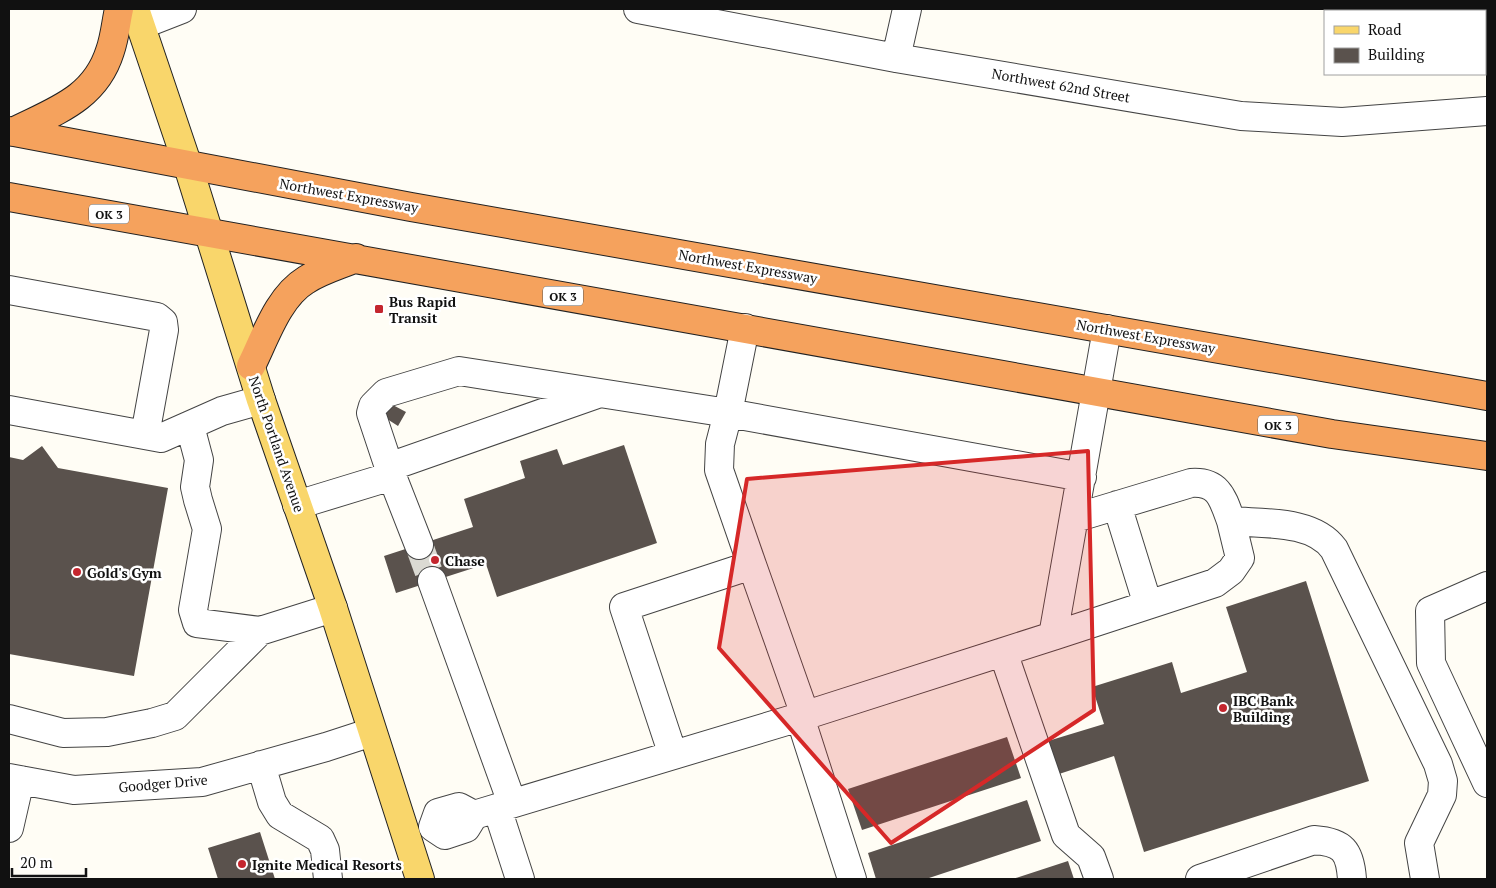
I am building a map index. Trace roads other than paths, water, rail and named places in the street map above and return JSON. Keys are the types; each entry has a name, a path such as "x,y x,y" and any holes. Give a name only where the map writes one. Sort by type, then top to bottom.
{"highway":[{"path":"11,131 75,101 91,86 104,67 111,49 119,9"},
{"name":"Northwest Expressway","path":"11,131 188,166 1487,396"},
{"name":"OK 3","path":"9,197 1332,434 1487,456"},
{"path":"251,366 280,309 292,290 307,279 356,258"}],"main road":[{"name":"North Portland Avenue","path":"138,17 188,166 261,400 333,608 420,879"}],"street":[{"path":"138,17 182,9"},
{"name":"Northwest 62nd Street","path":"638,9 896,58 1241,116 1342,122 1487,111"},
{"path":"896,58 907,9"},
{"path":"9,290 157,317 163,322 164,330 145,435"},
{"path":"745,328 720,444 719,470 802,716 852,879"},
{"path":"1053,636 1107,329"},
{"path":"419,545 390,472 371,413 373,406 386,393 459,371 728,413 1082,477"},
{"path":"297,506 601,393"},
{"path":"9,410 161,438 222,411 261,400"},
{"path":"190,426 199,460 196,493 207,529 193,610 197,623 260,631 333,608"},
{"path":"406,835 433,827 445,835 466,828 494,808 802,716 1148,605 1214,583 1232,571 1240,558 1232,521 1219,493 1212,486 1201,482 1191,483 1075,518"},
{"path":"1117,505 1148,605"},
{"path":"1232,521 1312,531 1328,541 1334,549 1438,764 1443,781 1442,795 1419,843 1425,879"},
{"path":"673,755 624,607 752,566"},
{"path":"432,581 494,808 520,879"},
{"path":"1487,586 1430,611 1431,663 1487,783"},
{"path":"9,719 63,733 107,732 152,723 175,716 260,631"},
{"path":"1003,652 1066,835 1091,857 1098,879"},
{"name":"Goodger Drive","path":"14,779 74,790 202,782 372,732"},
{"path":"262,765 272,802 280,815 320,839 325,850 328,879"},
{"path":"9,828 14,779"},
{"path":"1200,879 1314,840 1329,841 1339,845 1348,855 1352,879"}],"tunnel":[{"path":"419,545 432,581"}],"place":[{"name":"Bus Rapid Transit","path":"379,309"},
{"name":"Chase","path":"435,560"},
{"name":"Gold's Gym","path":"77,572"},
{"name":"IBC Bank Building","path":"1223,708"},
{"name":"Ignite Medical Resorts","path":"242,864"}]}
